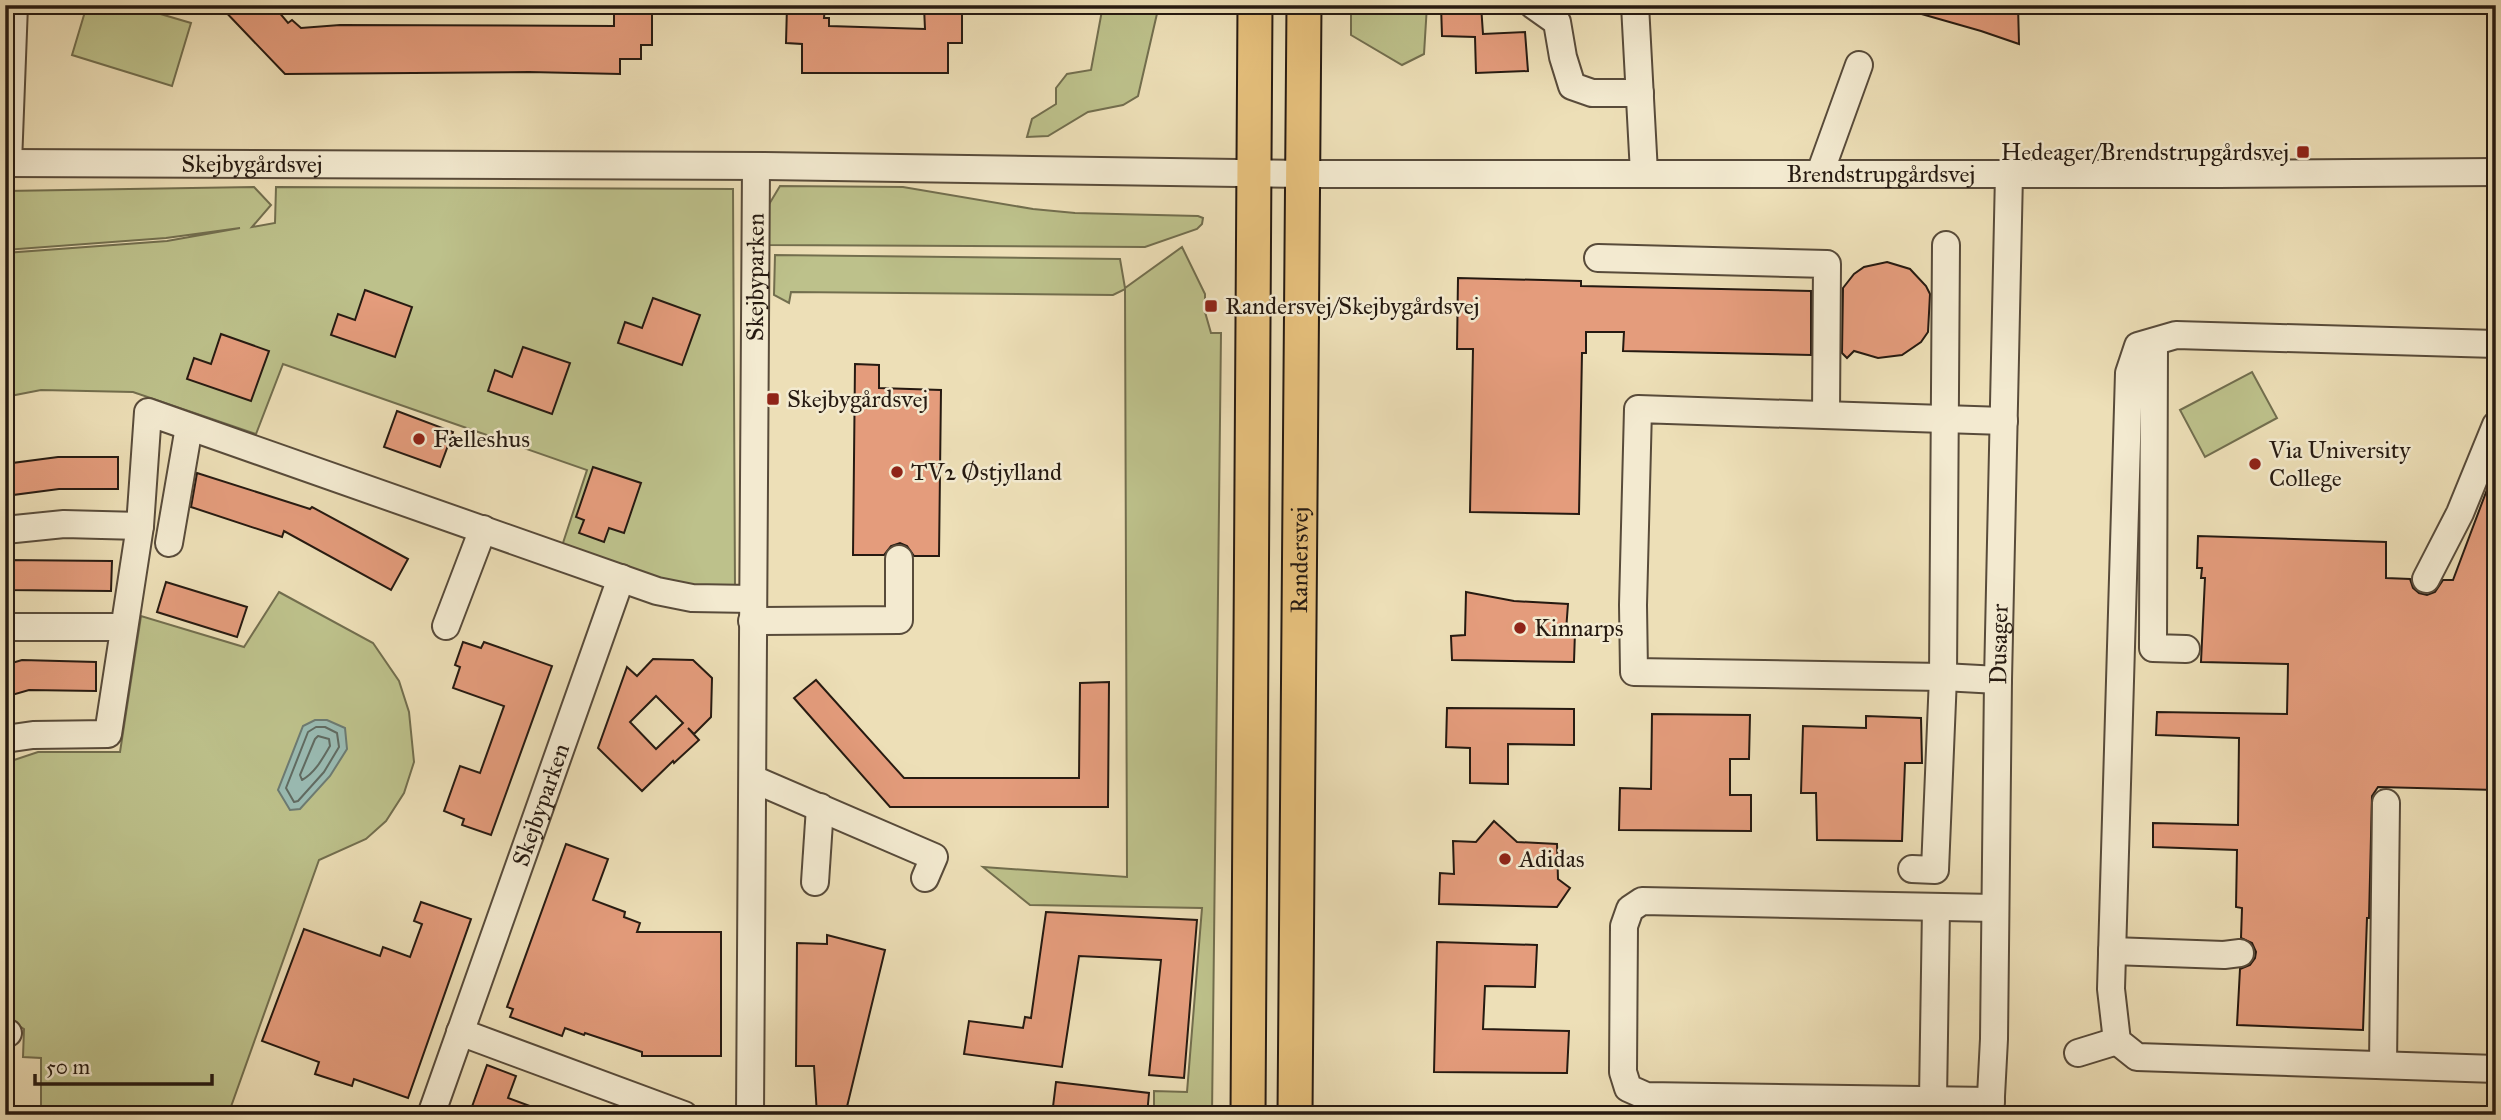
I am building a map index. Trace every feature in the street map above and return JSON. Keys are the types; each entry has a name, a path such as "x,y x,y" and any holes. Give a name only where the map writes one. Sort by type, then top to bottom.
{"main road":[{"name":"Randersvej","path":"1248,1115 1255,5"},
{"name":"Randersvej","path":"1295,1115 1304,5"}],"street":[{"path":"6,163 14,5"},
{"path":"1533,5 1557,22 1563,57 1572,86 1592,93 1640,93"},
{"path":"1635,5 1644,173"},
{"path":"1820,173 1858,65"},
{"name":"Skejbygårdsvej","path":"6,163 755,166 1303,174"},
{"name":"Skejbyparken","path":"750,1115 755,166"},
{"name":"Brendstrupgårdsvej","path":"1303,174 2496,172"},
{"name":"Dusager","path":"1990,1108 2009,174"},
{"path":"1913,869 1935,870 1943,677 1945,245"},
{"path":"1598,258 1827,264 1826,414"},
{"path":"2496,344 2176,335 2138,346 2129,373 2111,989 2117,1041 2137,1057 2496,1069"},
{"path":"2154,342 2153,648 2186,649"},
{"path":"1998,680 1634,671 1633,605 1639,409 2004,421"},
{"path":"5,739 33,735 108,734 140,526 148,412 678,596 752,610 899,620 899,559"},
{"path":"2426,579 2460,513 2496,425"},
{"path":"169,543 189,427"},
{"path":"5,530 64,524 140,526"},
{"path":"446,626 483,529"},
{"name":"Skejbyparken","path":"431,1115 621,578"},
{"path":"5,627 124,627"},
{"path":"753,779 820,807 929,867"},
{"path":"2383,1065 2386,803"},
{"path":"815,882 820,807"},
{"path":"1990,1108 1936,1105 1698,1106 1646,1096 1628,1088 1623,1072 1624,939 1630,909 1642,901 1995,908"},
{"path":"1936,908 1936,1105"},
{"path":"2112,951 2224,955 2240,953"},
{"path":"460,1032 684,1115"},
{"path":"2078,1054 2117,1041"}],"green space":[{"path":"87,5 130,5 191,23 172,86 72,55"},
{"path":"843,5 898,5 898,12 840,11"},
{"path":"1103,5 1159,5 1138,96 1123,105 1088,112 1048,136 1027,137 1032,119 1056,104 1056,88 1067,74 1091,70"},
{"path":"1351,5 1427,5 1424,54 1402,65 1351,35"},
{"path":"780,186 903,187 1033,209 1203,218 1197,229 1145,247 767,245 768,206"},
{"path":"254,187 271,205 252,227 275,223 276,187 733,189 735,592 697,592 560,552 587,470 283,364 256,434 133,392 41,390 5,397 5,253 167,241 240,228 166,238 5,250 5,191"},
{"path":"1182,247 1205,294 1205,312 1211,333 1221,333 1212,1115 1154,1115 1154,1091 1187,1092 1202,908 1030,905 983,867 1127,877 1125,289 1113,295 791,292 789,303 774,295 775,255 1120,259 1125,288"},
{"path":"2252,372 2277,418 2205,457 2180,410"},
{"path":"279,592 373,643 399,681 409,712 414,762 404,793 386,821 366,839 319,860 228,1115 41,1115 41,1058 23,1057 24,1029 5,1017 5,763 38,752 120,752 141,616 244,647"}],"water":[{"path":"315,720 327,720 345,728 347,749 330,776 300,809 290,810 278,790 303,726"}],"building":[{"path":"219,5 273,5 288,23 292,20 301,28 340,25 614,26 614,5 652,5 652,45 641,45 641,59 620,59 620,74 285,74"},
{"path":"1441,5 1481,5 1483,34 1525,32 1528,71 1476,73 1475,37 1442,36"},
{"path":"1912,5 2018,5 2019,44 1911,11"},
{"path":"787,6 825,6 824,18 829,18 829,26 925,29 924,7 962,7 962,43 948,43 948,73 802,73 802,44 786,43"},
{"path":"1887,262 1910,269 1926,286 1930,294 1928,332 1921,342 1902,355 1878,358 1854,351 1847,358 1842,353 1843,288 1854,274 1864,267"},
{"path":"1458,278 1581,281 1581,286 1811,291 1811,355 1623,351 1624,332 1586,332 1586,353 1582,353 1579,514 1470,512 1473,349 1457,349"},
{"path":"365,290 412,307 395,357 331,335 338,314 355,320"},
{"path":"653,298 700,315 682,365 618,343 625,322 642,328"},
{"path":"221,334 269,351 251,401 187,379 194,358 211,364"},
{"path":"523,347 570,363 552,414 488,391 495,370 512,377"},
{"name":"TV2 Østjylland","path":"855,364 879,365 879,388 941,390 939,556 914,556 907,546 900,543 891,546 884,555 853,555"},
{"name":"Fælleshus","path":"397,411 453,432 440,467 384,447"},
{"path":"58,457 118,457 118,489 59,489 5,496 5,464"},
{"path":"593,467 641,483 624,533 609,528 604,542 579,533 584,520 576,517"},
{"path":"2494,471 2496,790 2378,787 2372,796 2363,1030 2237,1025 2240,969 2250,965 2256,952 2252,943 2241,938 2242,908 2236,907 2237,850 2153,847 2153,823 2238,825 2239,738 2156,735 2157,712 2287,714 2288,664 2201,662 2205,578 2201,578 2202,568 2197,568 2198,536 2386,542 2386,578 2410,579 2413,588 2427,595 2435,592 2443,580 2453,580"},
{"path":"197,473 310,509 312,507 408,559 391,590 284,531 282,537 191,507"},
{"path":"5,560 112,561 111,591 5,590"},
{"path":"166,582 247,607 237,637 157,612"},
{"name":"Kinnarps","path":"1466,592 1514,601 1568,604 1566,631 1575,631 1574,662 1452,660 1451,636 1465,635"},
{"path":"463,642 481,648 484,642 552,666 491,835 462,825 464,819 444,811 460,766 480,773 504,706 453,688 460,667 455,665"},
{"path":"653,659 693,660 712,678 711,717 694,734 688,728 699,740 642,791 598,748 627,667 637,676","holes":["656,696 683,723 656,749 630,722"]},
{"path":"22,660 96,662 96,691 29,690 5,697 5,665"},
{"path":"816,680 904,778 1079,778 1080,683 1109,682 1108,807 890,807 794,698"},
{"path":"1447,708 1574,709 1574,745 1508,744 1508,784 1470,783 1470,748 1446,747"},
{"path":"1652,714 1750,715 1749,759 1730,759 1730,795 1751,795 1751,831 1619,830 1620,788 1651,789"},
{"path":"1866,716 1921,718 1922,763 1905,763 1902,841 1817,840 1816,793 1801,793 1803,726 1866,728"},
{"name":"Adidas","path":"1494,821 1517,842 1557,844 1558,879 1570,888 1557,907 1439,904 1440,873 1454,874 1453,841 1476,842"},
{"path":"566,844 608,859 593,900 625,912 624,917 640,923 637,932 721,932 721,1056 642,1056 642,1052 585,1033 584,1035 565,1028 562,1036 510,1017 513,1009 507,1007"},
{"path":"421,902 471,919 408,1098 354,1079 352,1086 315,1074 319,1062 262,1041 304,929 380,956 383,947 410,957 422,924 414,921"},
{"path":"1046,912 1197,920 1184,1078 1149,1075 1161,960 1079,956 1062,1067 964,1054 969,1021 1023,1028 1025,1017 1031,1018"},
{"path":"827,935 885,950 845,1115 817,1115 814,1066 796,1066 797,943 827,944"},
{"path":"1437,942 1537,945 1535,987 1485,986 1483,1029 1569,1031 1567,1073 1434,1072"},
{"path":"487,1065 516,1076 508,1098 546,1112 546,1115 469,1115"},
{"path":"1056,1082 1149,1093 1147,1115 1052,1115"}],"place":[{"name":"Hedeager/Brendstrupgårdsvej","path":"2303,152"},
{"name":"Randersvej/Skejbygårdsvej","path":"1211,306"},
{"name":"Skejbygårdsvej","path":"773,399"},
{"name":"Fælleshus","path":"419,439"},
{"name":"Via University College","path":"2255,464"},
{"name":"TV2 Østjylland","path":"897,472"},
{"name":"Kinnarps","path":"1520,628"},
{"name":"Adidas","path":"1505,859"}]}
